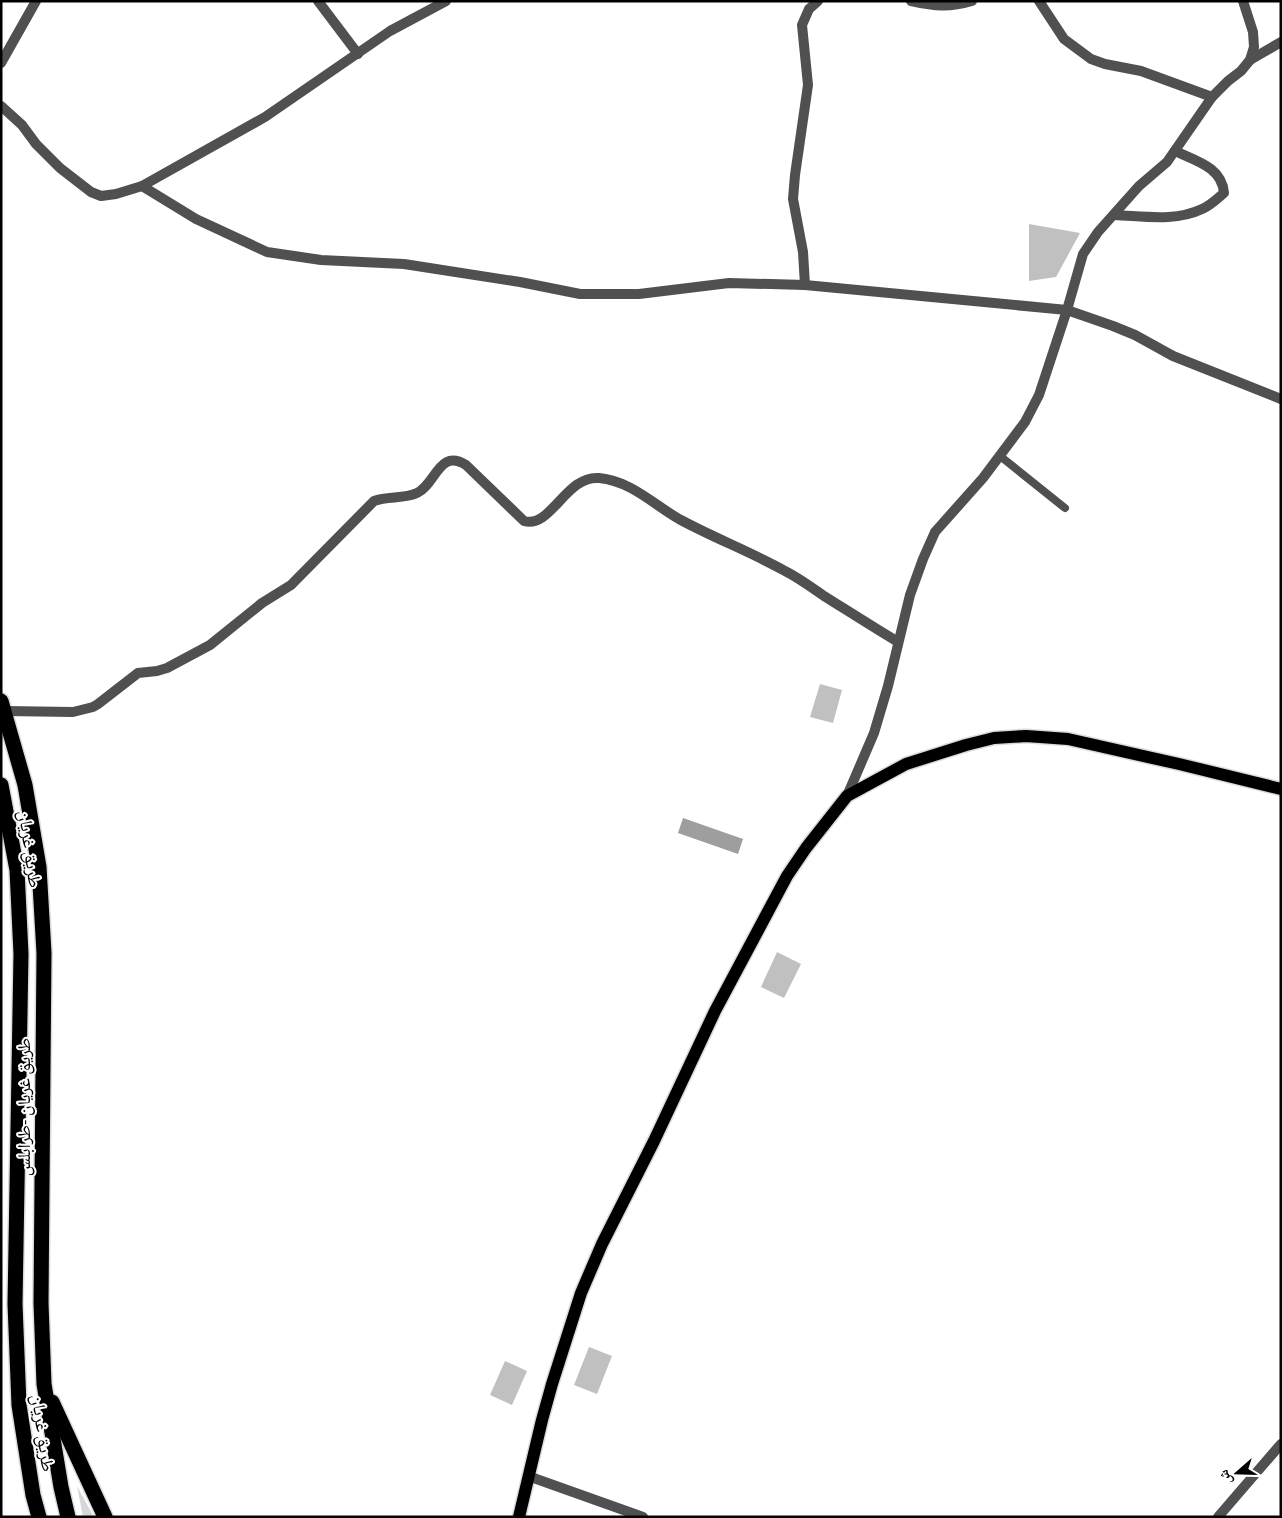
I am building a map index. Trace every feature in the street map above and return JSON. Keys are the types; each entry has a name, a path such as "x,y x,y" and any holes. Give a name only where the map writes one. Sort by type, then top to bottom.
{"highway":[{"name":"طريق غريان -طرابلس","path":"3,706 25,786 39,867 44,953 41,1303 44,1384 61,1487 68,1517"},
{"name":"طريق غريان","path":"1,785 17,870 21,954 16,1304 19,1405 33,1494 39,1517"},
{"path":"44,1384 105,1517"}],"main road":[{"path":"519,1517 547,1402 581,1293 610,1228 654,1141 715,1011 786,876 847,796 906,764 994,738 1026,736 1068,739 1281,789"}],"street":[{"path":"1,63 36,1"},
{"path":"318,1 358,54"},
{"path":"1,106 22,126 54,162 90,192 101,196 116,194 142,186 265,117 390,31 446,1"},
{"path":"805,285 803,252 793,199 808,85 802,25 810,9 818,1"},
{"path":"911,1 932,6 953,6 972,1"},
{"path":"1039,1 1064,39 1091,59 1105,64 1141,71 1212,97"},
{"path":"1243,1 1253,32 1254,47 1250,60"},
{"path":"847,796 874,733 888,686 910,595 924,559 936,532 1000,456 1025,422 1039,395 1083,254 1098,232 1139,186 1167,162 1212,97 1241,71 1250,60 1281,42"},
{"path":"1114,215 1169,218 1186,216 1204,209 1224,193 1223,182 1213,169 1175,151"},
{"path":"142,186 196,219 267,252 290,256 321,260 404,264 520,282 580,294 639,294 730,283 805,285 1067,310 1121,329 1173,356 1281,399"},
{"path":"3,706 72,712 88,708 98,704 138,673 157,671 191,656 210,645 262,604 291,585 374,502 382,498 418,492 424,488 448,461 454,460 466,465 524,521 530,523 540,520 576,484 584,480 601,478 635,489 679,518 786,572 898,642"},
{"path":"1218,1517 1281,1444"},
{"path":"528,1476 643,1517"}],"lane":[{"path":"1000,456 1065,508"}],"shaded area":[{"path":"683,818 743,839 738,854 678,833"},
{"path":"77,1486 94,1517 83,1517"}],"building":[{"path":"1029,224 1080,233 1056,277 1029,281"},
{"path":"820,684 842,690 833,723 810,717"},
{"path":"777,952 801,964 784,998 761,987"},
{"path":"589,1347 612,1356 597,1394 574,1385"},
{"path":"505,1361 527,1371 512,1405 490,1395"}]}
